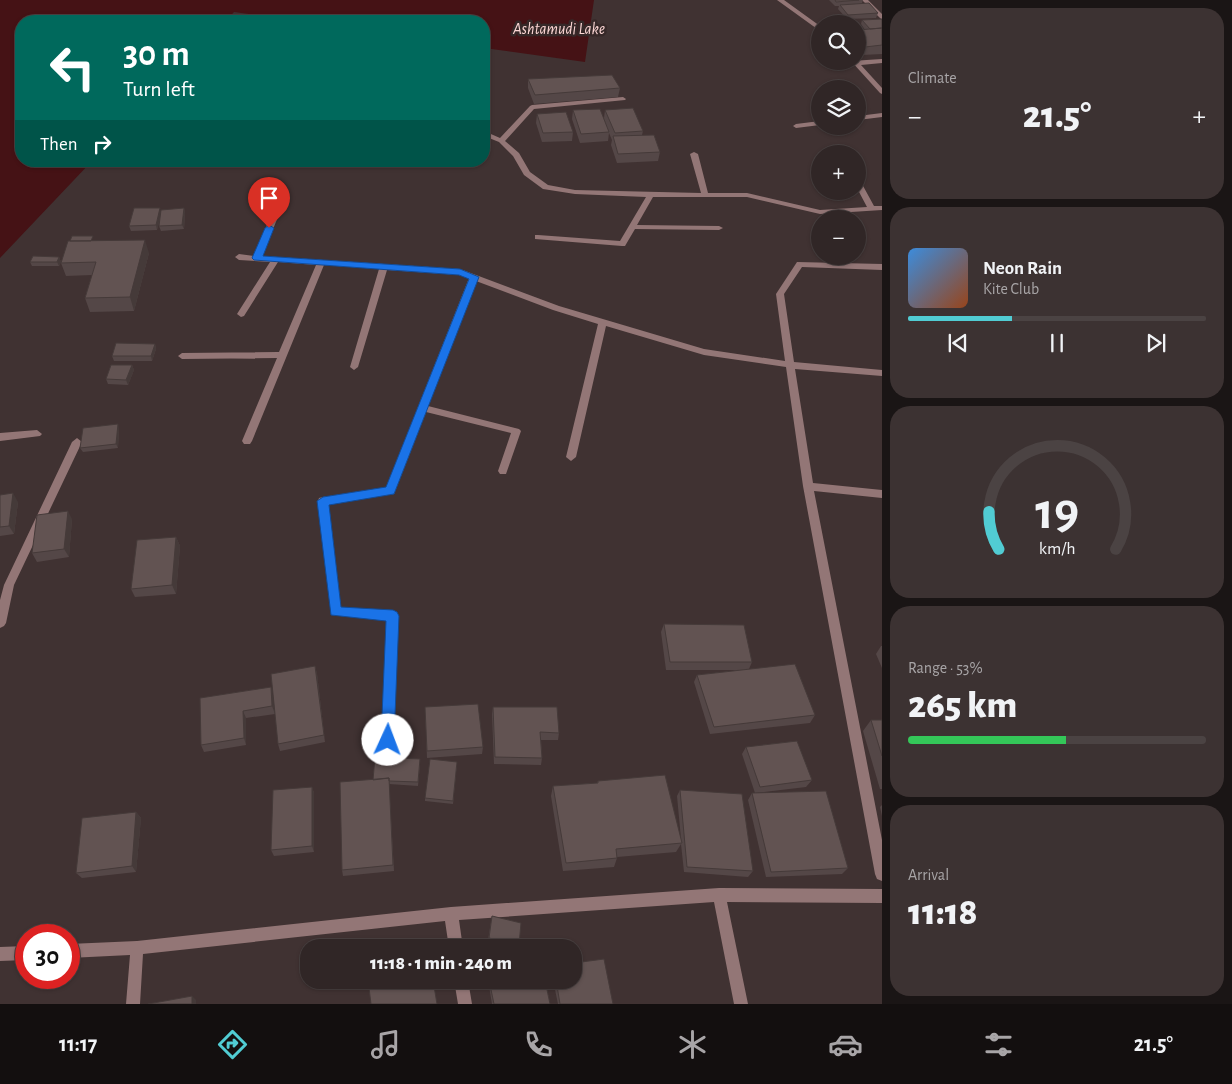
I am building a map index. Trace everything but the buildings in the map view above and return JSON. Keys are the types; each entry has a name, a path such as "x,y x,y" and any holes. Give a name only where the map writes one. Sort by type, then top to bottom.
{"street":[{"path":"780,0 811,22"},
{"path":"864,0 882,18"},
{"path":"874,23 882,22"},
{"path":"866,62 882,61"},
{"path":"862,70 882,92"},
{"path":"501,141 532,107 623,100"},
{"path":"866,117 882,115"},
{"path":"796,126 811,124"},
{"path":"490,135 501,141 516,155 527,173 546,188 575,192 652,195 748,195 820,212 882,208"},
{"path":"694,154 705,195"},
{"path":"538,237 622,244 652,195"},
{"path":"866,198 872,209"},
{"path":"257,258 276,212"},
{"path":"632,227 719,228"},
{"path":"240,257 460,272 556,308 704,352 790,365 882,373"},
{"path":"241,314 276,259"},
{"path":"247,441 321,262"},
{"path":"882,266 800,264 780,294 808,486 882,874"},
{"path":"354,367 384,267"},
{"path":"388,740 393,616 336,612 323,501 390,491 474,277"},
{"path":"571,457 603,322"},
{"path":"182,356 283,355"},
{"path":"423,408 516,431 503,470"},
{"path":"0,437 37,434"},
{"path":"0,623 9,585 77,442"},
{"path":"808,486 882,494"},
{"path":"80,951 137,948 451,914 719,895 882,896"},
{"path":"719,895 741,1004"},
{"path":"451,914 455,939"},
{"path":"133,1004 137,948"},
{"path":"0,954 15,953"},
{"path":"462,989 465,1004"}],"water":[{"name":"Ashtamudi Lake","path":"0,0 594,0 585,62 490,49 490,15 255,15 234,12 231,15 15,15 15,167 86,167 0,258"}],"route":[{"path":"269,228 257,258 460,272 474,277 390,491 323,501 336,612 393,616 388,740"}]}
